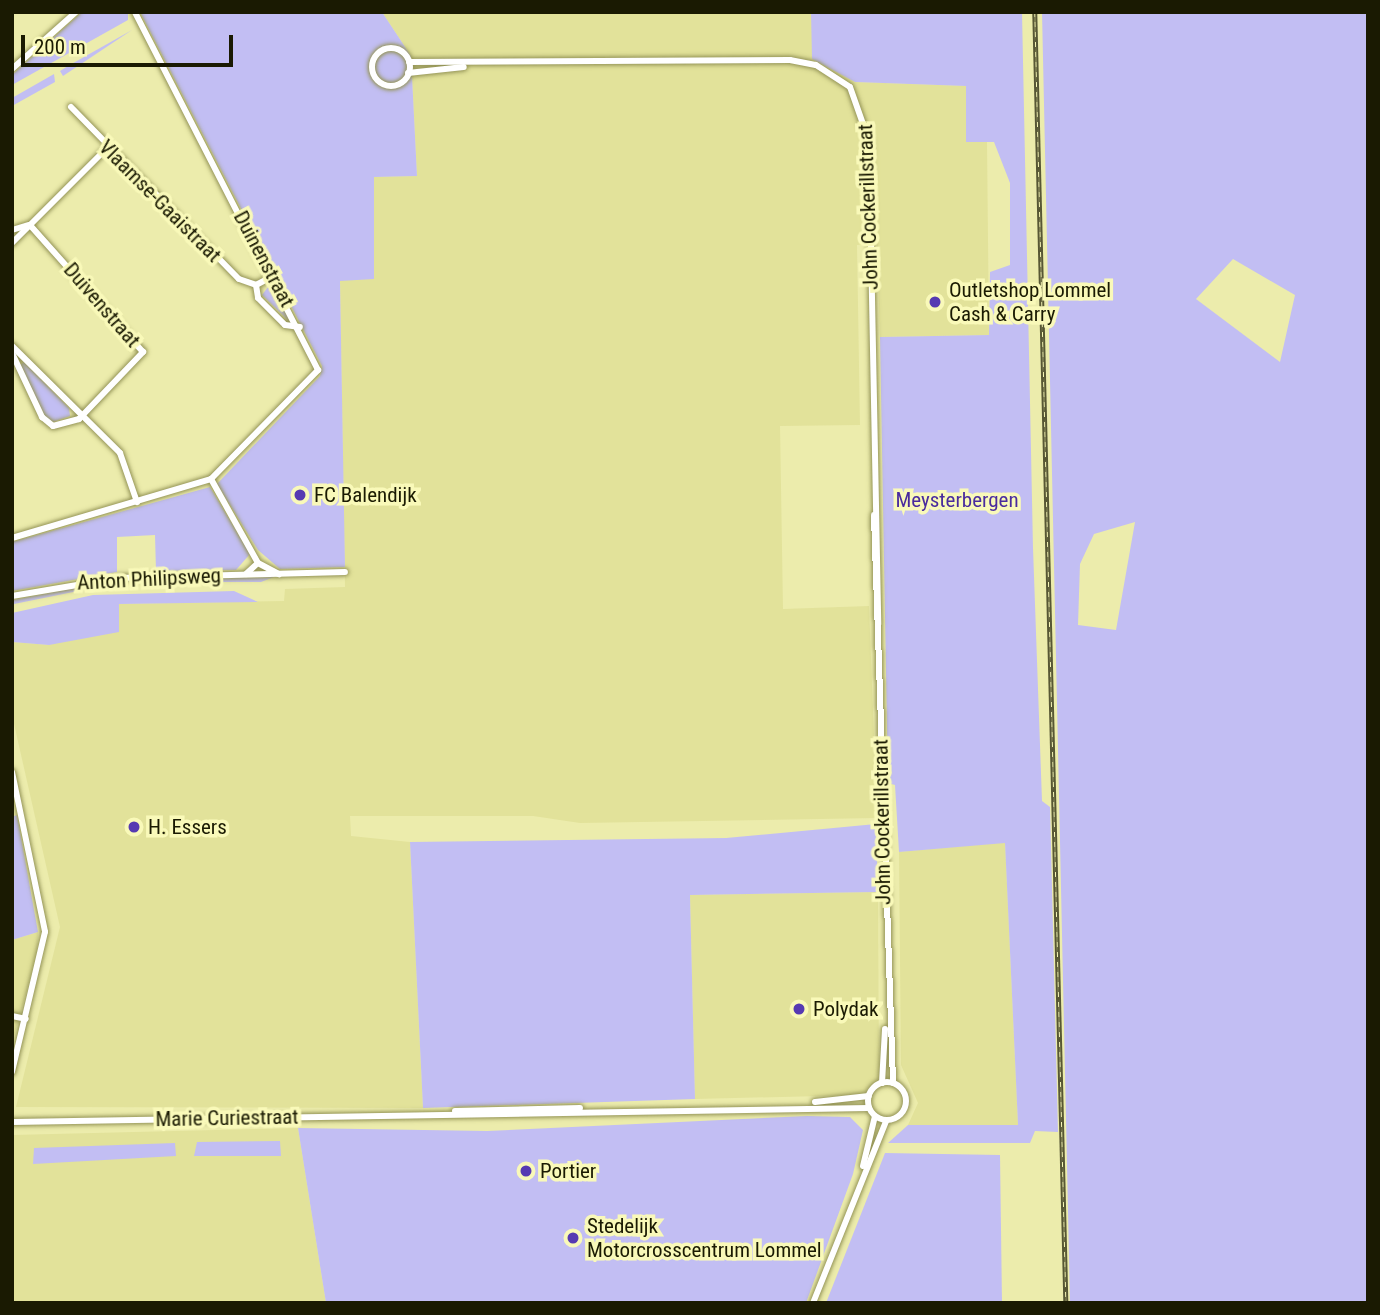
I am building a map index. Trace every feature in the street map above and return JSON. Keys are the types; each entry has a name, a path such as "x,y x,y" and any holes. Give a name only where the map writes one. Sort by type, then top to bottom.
{"street":[{"path":"12,69 76,12"},
{"name":"Duinenstraat","path":"12,538 211,479 317,374 300,327 135,12"},
{"name":"John Cockerillstraat","path":"472,65 408,73 402,82 384,85 372,65 388,48 401,51 409,62 472,65 790,60 816,65 850,87 869,141 875,506 872,588 878,624 886,1020 882,1083"},
{"path":"408,73 409,62"},
{"name":"Vlaamse-Gaaistraat","path":"71,107 107,148 239,279 256,285 258,298 285,325 300,327"},
{"path":"12,243 107,148"},
{"path":"12,230 30,225"},
{"name":"Duivenstraat","path":"30,225 143,347 82,415"},
{"path":"256,285 273,276"},
{"path":"12,346 124,459 137,502"},
{"path":"12,353 45,421 58,425 82,415"},
{"path":"211,479 258,563"},
{"name":"Anton Philipsweg","path":"246,574 258,563 279,574"},
{"name":"Anton Philipsweg","path":"12,596 105,579 345,572"},
{"path":"12,772 45,920 26,1019 12,1072"},
{"path":"12,1016 26,1019"},
{"name":"John Cockerillstraat","path":"886,1020 893,1083"},
{"path":"803,1104 869,1096 882,1083 893,1083 906,1102 898,1117 886,1121 875,1116 869,1108 869,1096"},
{"path":"803,1104 869,1108"},
{"name":"Marie Curiestraat","path":"12,1122 803,1104"},
{"path":"859,1181 875,1116"},
{"path":"813,1303 859,1181 886,1121"}],"shaded area":[{"path":"382,12 812,12 838,71 855,82 966,86 966,142 987,142 989,335 880,337 877,244 857,245 860,425 780,426 783,609 869,606 877,818 580,823 533,816 350,816 351,836 410,842 423,1108 16,1107 60,927 12,715 12,642 49,645 119,604 284,601 285,589 345,587 340,280 374,278 374,177 417,176 411,56"},
{"path":"1005,842 1018,1125 908,1125 918,1103 901,1065 899,852"},
{"path":"878,892 879,1077 872,1087 860,1095 695,1099 690,895"},
{"path":"38,932 37,954 12,1043 12,940"},
{"path":"298,1128 326,1303 12,1303 12,1135"}],"green space":[{"path":"82,12 128,12 128,20 12,85 12,75"},
{"path":"140,12 382,12 411,56 417,176 374,177 374,279 340,281 345,567 280,569 258,550 217,484 320,376 322,366"},
{"name":"Meysterbergen","path":"811,12 1022,12 1033,548 1042,801 1050,807 1058,1132 1035,1131 1030,1143 888,1143 908,1125 1018,1125 1005,843 899,852 895,785 888,783 880,337 989,335 990,272 1010,265 1010,183 994,142 966,142 966,86 855,82 812,59"},
{"path":"1042,12 1368,12 1368,1303 1070,1303","holes":["1233,259 1295,295 1280,362 1196,299","1135,522 1116,630 1078,625 1080,564 1094,534"]},
{"path":"132,30 63,76 60,71"},
{"path":"54,74 55,82 12,106 12,98"},
{"path":"268,287 274,290 291,323 262,295"},
{"path":"24,362 69,408 70,416 53,422 44,416 20,365"},
{"path":"210,487 250,554 236,570 156,571 155,535 117,537 117,572 12,591 12,542"},
{"path":"274,577 261,582 109,582"},
{"path":"84,586 83,590 14,604 14,600"},
{"path":"234,591 258,602 119,604 119,632 49,645 12,642 12,613 93,595"},
{"path":"17,815 38,932 12,940 12,817"},
{"path":"876,824 878,892 690,895 695,1099 423,1108 410,842 726,838"},
{"name":"Stedelijk Motorcrosscentrum Lommel","path":"807,1116 850,1117 863,1130 853,1174 806,1303 326,1303 298,1128 487,1131"},
{"path":"280,1141 281,1156 194,1156 197,1142"},
{"path":"175,1143 176,1156 33,1164 34,1148"},
{"path":"885,1153 1000,1155 1002,1303 826,1303"}],"railway":[{"path":"1035,12 1066,1303"}],"place":[{"name":"Outletshop Lommel Cash & Carry","path":"935,302"},
{"name":"FC Balendijk","path":"300,495"},
{"name":"H. Essers","path":"134,827"},
{"name":"Polydak","path":"799,1009"},
{"name":"Portier","path":"526,1171"},
{"name":"Stedelijk Motorcrosscentrum Lommel","path":"573,1238"}]}
